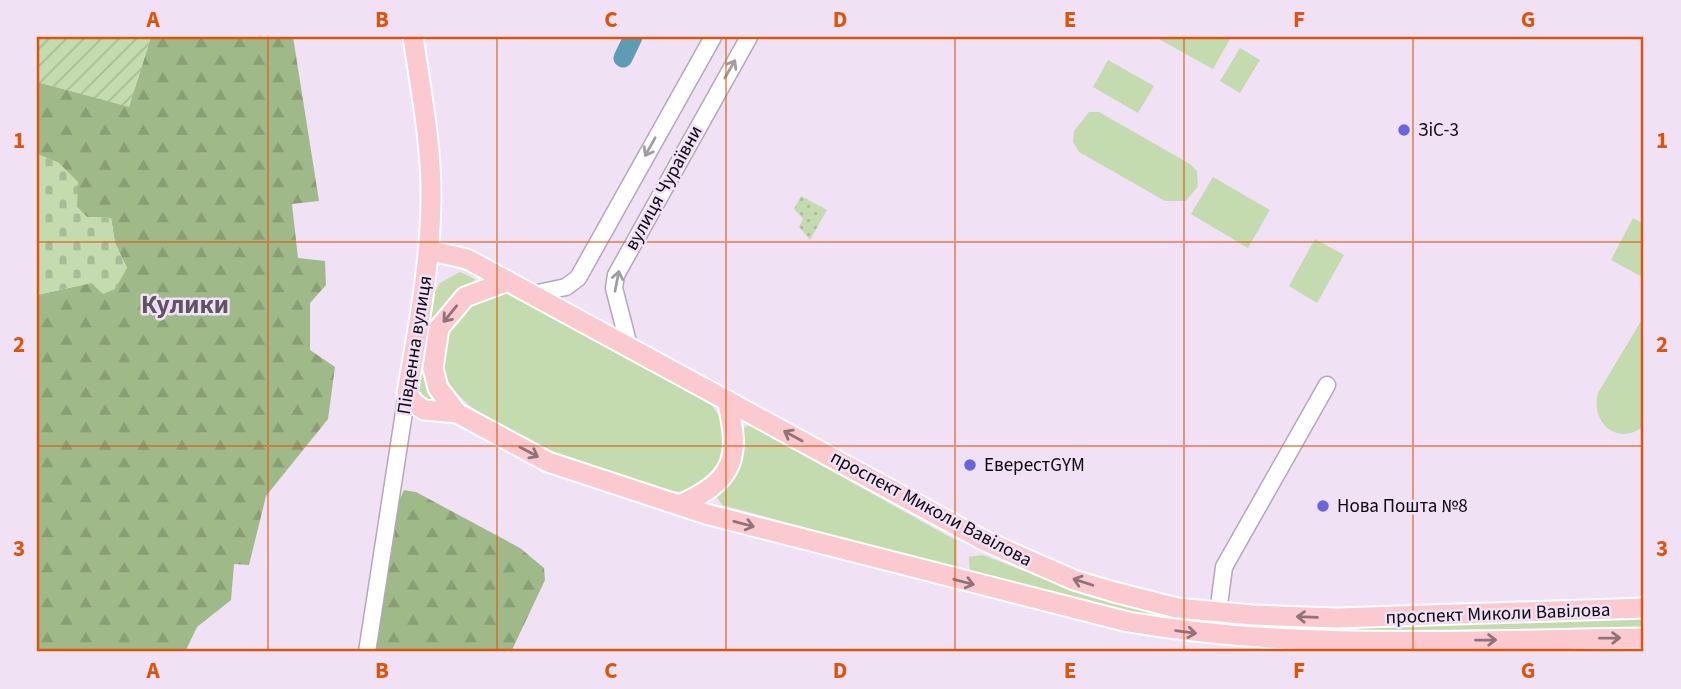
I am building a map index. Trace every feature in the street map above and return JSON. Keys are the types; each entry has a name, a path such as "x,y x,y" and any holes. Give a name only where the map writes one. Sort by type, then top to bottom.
{"main road":[{"name":"Південна вулиця","path":"407,393 428,250 432,200 426,122 413,37"},
{"name":"проспект Миколи Вавілова","path":"428,250 467,259 983,540 1024,559 1114,592 1177,608 1218,613 1337,618 1644,608"},
{"path":"457,413 438,388 433,368 439,328 465,297 508,281"},
{"name":"проспект Миколи Вавілова","path":"407,393 414,403 424,410 457,413 548,462 679,505 1037,601 1128,622 1198,634 1337,642 1644,638"},
{"path":"679,505 708,492 731,463 734,428 727,400"},
{"path":"1337,618 1337,642"}],"street":[{"name":"вулиця Чураївни","path":"533,294 566,288 578,278 713,37"},
{"name":"вулиця Чураївни","path":"629,346 614,288 616,275 749,37"},
{"path":"683,88 712,101"},
{"path":"1218,613 1224,566 1326,385"},
{"name":"Південна вулиця","path":"367,652 407,393"}],"green space":[{"path":"37,37 151,37 129,107 37,82"},
{"path":"151,37 293,37 319,201 292,204 298,258 325,261 326,285 310,303 310,350 335,367 328,419 266,496 249,565 234,564 231,600 197,627 185,652 37,652 37,295 91,283 127,268 115,243 111,218 87,217 77,207 59,163 37,154 37,82 129,106"},
{"path":"1155,37 1231,37 1213,69"},
{"path":"1240,48 1260,60 1240,93 1220,81"},
{"path":"1108,60 1154,86 1138,113 1093,87"},
{"path":"1089,112 1099,112 1190,164 1197,171 1198,186 1186,201 1165,201 1079,152 1073,142 1074,131"},
{"path":"37,154 59,163 78,182 77,207 87,217 111,218 115,243 127,268 115,289 103,294 91,283 37,295"},
{"path":"1213,177 1270,210 1248,248 1191,214"},
{"path":"801,196 827,210 810,240 799,227 803,219 794,209"},
{"path":"1633,218 1644,224 1644,278 1611,260"},
{"path":"1315,239 1344,255 1317,303 1289,286"},
{"path":"460,272 475,279 474,285 456,296 428,372 433,400 431,404 422,399 418,390 434,293 440,283"},
{"path":"494,293 511,294 710,402 721,421 725,437 717,474 688,492 628,481 550,453 480,414 456,392 443,369 443,358 447,336 455,318 474,302"},
{"path":"1644,316 1644,426 1634,432 1616,433 1608,429 1598,414 1598,393"},
{"path":"749,425 957,541 957,568 722,505 715,494 739,430"},
{"path":"404,490 416,492 520,548 544,568 545,580 511,652 374,652 399,501"},
{"path":"983,555 1087,596 1147,611 1201,620 1322,630 1321,633 1244,630 1144,616 970,573 969,557"},
{"path":"1644,618 1644,629 1356,630 1368,626"}],"waterway":[{"path":"623,58 633,37"}],"place":[{"name":"ЗіС-3","path":"1404,130"},
{"name":"ЕверестGYM","path":"970,465"},
{"name":"Нова Пошта №8","path":"1323,506"}],"district":[{"name":"Кулики","path":"185,304"}]}
